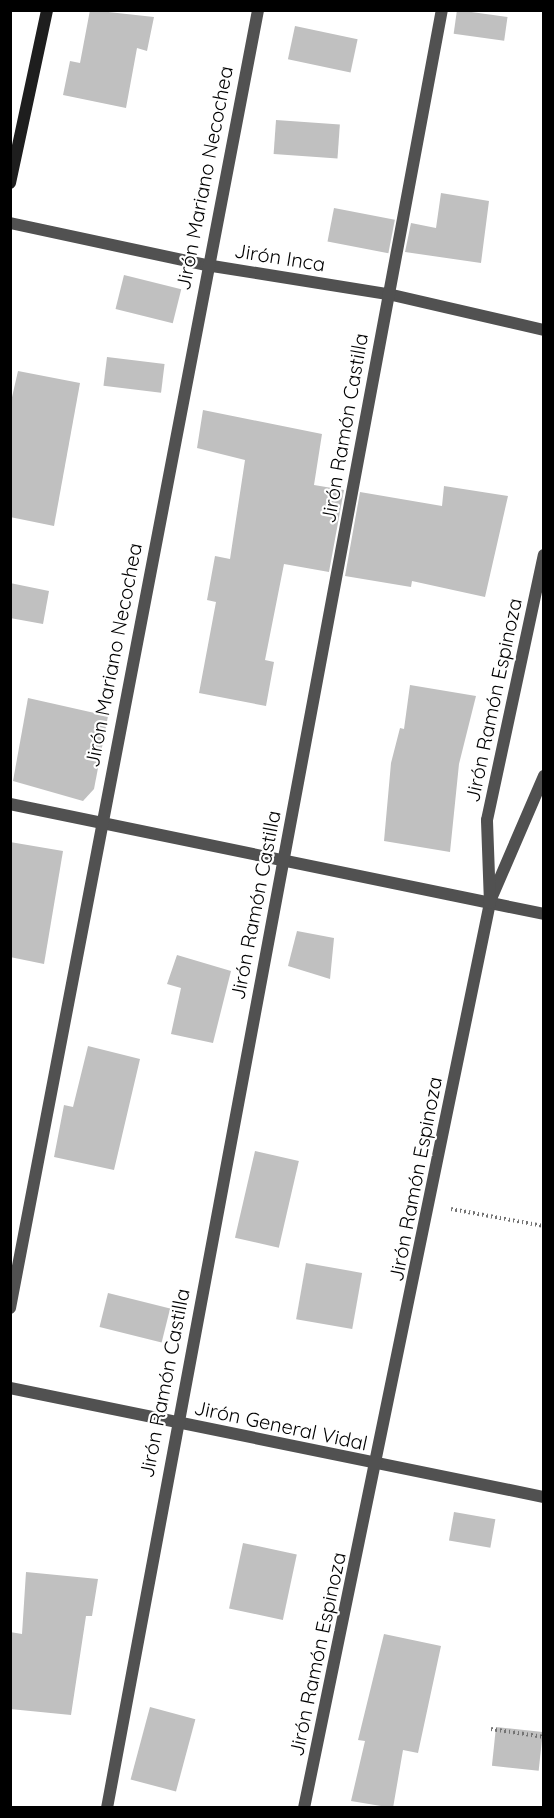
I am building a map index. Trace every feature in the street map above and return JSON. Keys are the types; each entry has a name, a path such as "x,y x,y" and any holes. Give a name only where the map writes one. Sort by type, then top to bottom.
{"street":[{"path":"10,183 47,10"},
{"name":"Jirón Mariano Necochea","path":"10,1308 206,265 258,10"},
{"name":"Jirón Ramón Castilla","path":"107,1808 176,1423 442,10"},
{"name":"Jirón Inca","path":"10,223 206,265 388,294 543,330"},
{"name":"Jirón Ramón Espinoza","path":"304,1808 377,1465 490,903 488,820 543,555"},
{"path":"490,903 543,776"},
{"path":"10,804 101,826 284,859 543,914"},
{"name":"Jirón General Vidal","path":"10,1388 377,1465 543,1497"}],"path":[{"path":"430,1205 543,1226"},
{"path":"491,1729 543,1737"}],"building":[{"path":"90,10 154,17 147,51 137,48 126,108 63,95 70,61 80,63"},
{"path":"457,10 508,17 504,41 454,34"},
{"path":"295,26 358,39 351,73 288,59"},
{"path":"276,120 340,124 337,158 274,154"},
{"path":"441,193 489,201 481,263 405,252 411,223 436,228"},
{"path":"334,208 395,220 388,253 328,241"},
{"path":"124,275 181,289 173,323 116,309"},
{"path":"107,357 165,364 161,393 103,386"},
{"path":"18,371 80,383 54,526 10,517 10,406"},
{"path":"203,410 322,434 314,485 344,490 329,572 284,564 265,660 274,662 266,706 199,693 216,602 207,600 215,556 230,559 245,460 197,448"},
{"path":"444,486 508,496 485,597 412,581 411,587 345,576 360,492 442,506"},
{"path":"10,583 49,591 43,624 10,618"},
{"path":"410,685 476,696 459,764 450,852 384,841 391,763 400,728 404,729"},
{"path":"28,698 108,716 94,789 83,801 13,781"},
{"path":"10,842 63,851 44,964 10,957"},
{"path":"297,931 334,938 330,979 288,966"},
{"path":"177,955 231,971 213,1043 171,1034 181,988 167,984"},
{"path":"88,1046 140,1059 114,1170 54,1157 64,1105 73,1107"},
{"path":"255,1151 299,1161 279,1248 235,1238"},
{"path":"306,1263 362,1273 352,1329 296,1319"},
{"path":"108,1293 170,1308 162,1342 100,1327"},
{"path":"454,1512 495,1519 490,1548 449,1541"},
{"path":"243,1543 297,1554 283,1620 229,1609"},
{"path":"26,1572 98,1579 92,1616 86,1616 71,1715 10,1709 10,1632 22,1634"},
{"path":"384,1634 441,1646 418,1753 403,1750 393,1808 351,1801 365,1741 358,1740"},
{"path":"150,1707 195,1719 176,1792 131,1779"},
{"path":"496,1727 543,1732 539,1771 492,1766"}]}
